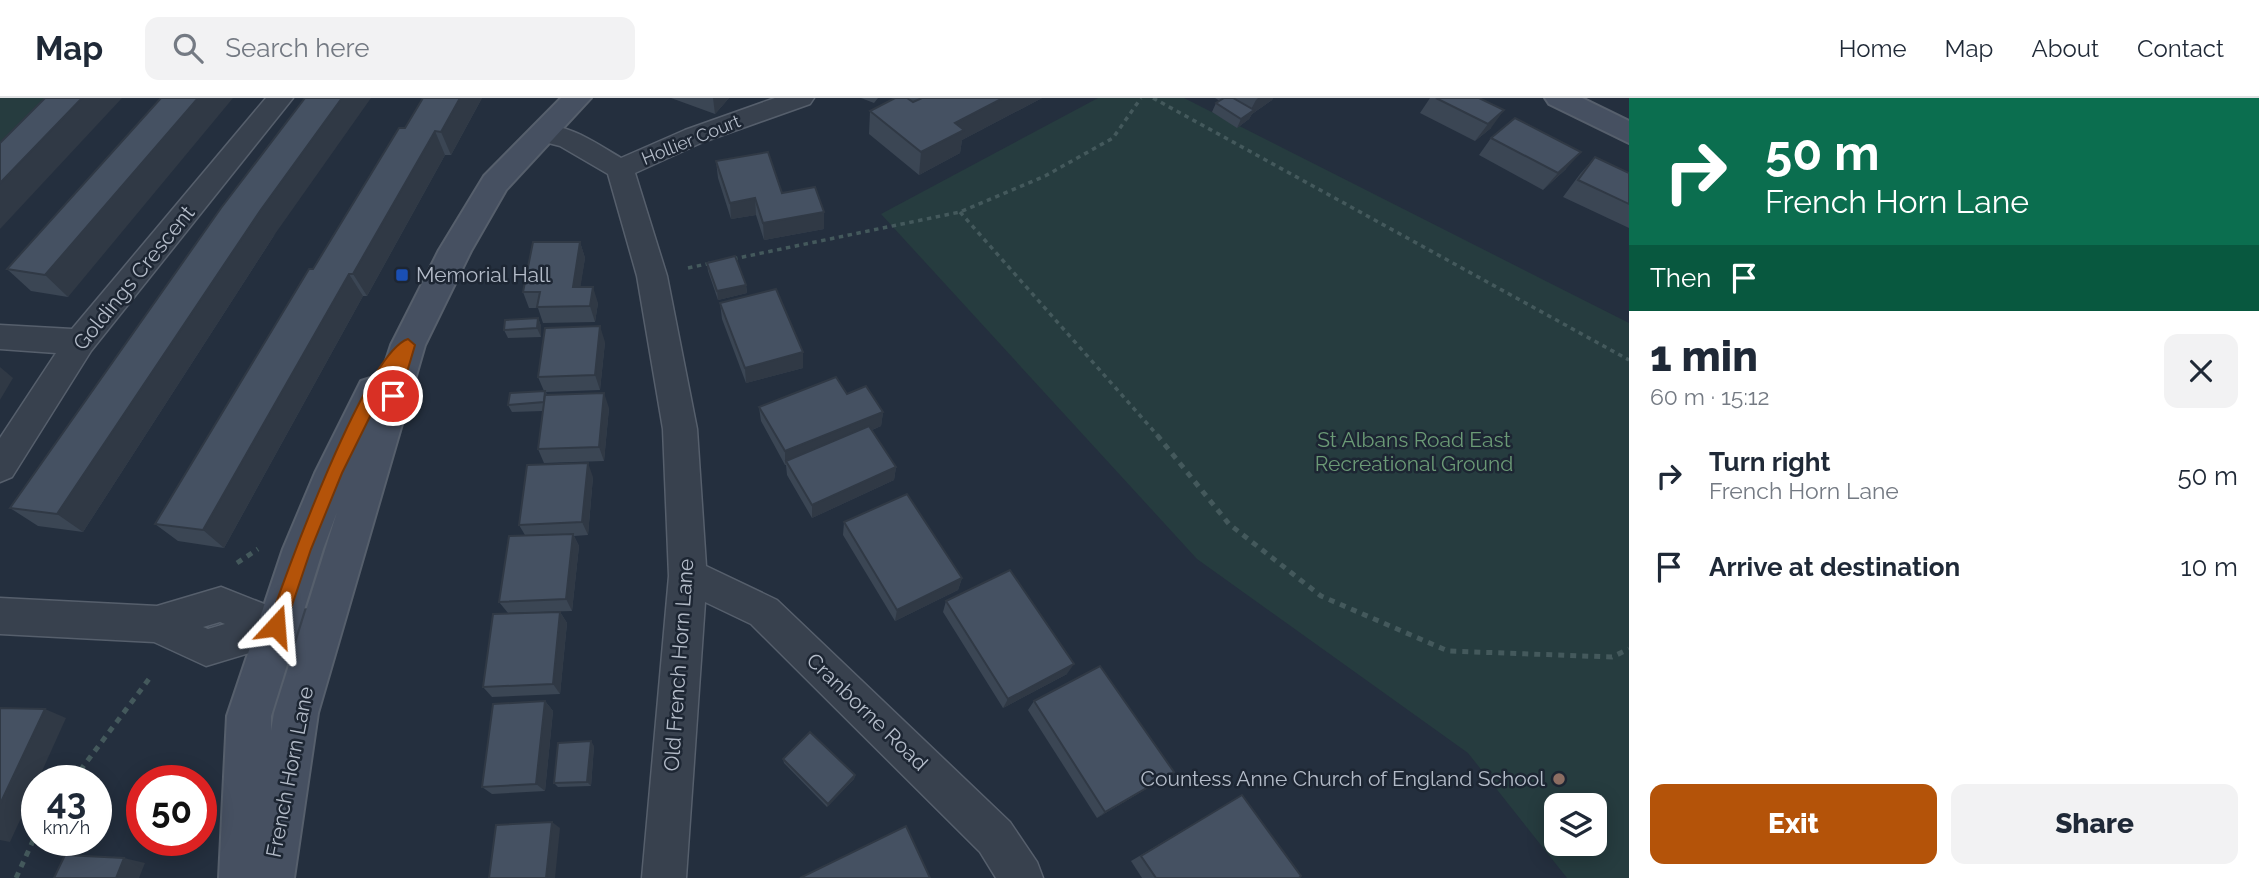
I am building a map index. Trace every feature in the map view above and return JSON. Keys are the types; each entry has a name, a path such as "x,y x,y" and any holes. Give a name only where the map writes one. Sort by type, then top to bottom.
{"main road":[{"name":"French Horn Lane","path":"270,878 296,713 408,345 455,250 495,183 577,98"},
{"path":"1559,98 1629,133"},
{"name":"French Horn Lane","path":"243,878 249,716 276,626 334,473 386,367 408,345"}],"street":[{"name":"Goldings Crescent","path":"0,467 80,342 280,98"},
{"name":"Hollier Court","path":"620,169 694,136 801,98"},
{"path":"542,132 568,139 620,169"},
{"name":"Old French Horn Lane","path":"620,169 652,276 680,429 688,576 664,878"},
{"path":"0,337 80,342"},
{"name":"Cranborne Road","path":"688,576 764,612 995,837 1021,878"},
{"path":"0,616 157,624 206,648 276,626 322,626"}],"path":[{"path":"733,259 960,212 1045,176 1113,138 1141,98"},
{"path":"1153,98 1629,360"},
{"path":"960,212 1172,452 1229,524 1321,596 1448,651 1612,657 1629,649"},
{"path":"652,276 719,262"},
{"path":"84,765 152,675"},
{"path":"16,878 26,856"}],"green space":[{"path":"0,98 49,98 0,144"},
{"name":"St Albans Road East Recreational Ground","path":"1098,98 1184,98 1629,323 1629,878 1567,878 1550,856 1607,856 1607,793 1544,793 1544,849 1468,753 1197,559 881,214"}],"building":[{"path":"45,98 82,98 0,183 0,143"},
{"path":"161,98 198,98 45,275 7,269"},
{"path":"305,98 342,98 260,211 57,514 10,508 221,208"},
{"path":"423,98 460,98 441,132 435,131 353,274 349,274 203,530 155,524 309,269 313,269 399,128 405,128"},
{"path":"895,98 907,98 913,102 922,98 1003,98 955,123 964,130 921,152 870,111"},
{"path":"1224,98 1233,98 1254,110 1241,119 1216,103"},
{"path":"1436,98 1479,98 1504,110 1488,124"},
{"path":"1515,118 1581,152 1558,173 1491,138"},
{"path":"768,152 782,193 815,187 824,212 763,223 755,198 730,203 716,161"},
{"path":"1595,157 1629,173 1629,204 1578,180"},
{"path":"533,242 580,242 573,287 593,287 590,306 537,307 540,292 523,292"},
{"path":"735,256 746,285 717,291 707,263"},
{"path":"776,289 803,352 745,368 720,303"},
{"path":"538,318 537,328 504,330 505,320"},
{"path":"600,326 595,375 538,377 545,328"},
{"path":"836,377 847,394 866,386 883,412 785,451 759,407"},
{"path":"545,391 544,402 508,405 510,393"},
{"path":"604,393 599,447 538,449 545,395"},
{"path":"869,426 896,467 812,505 786,461"},
{"path":"588,463 582,522 519,525 527,465"},
{"path":"907,494 962,578 897,610 844,522"},
{"path":"573,534 566,599 499,602 509,536"},
{"path":"1010,570 1074,664 1008,699 946,601"},
{"path":"560,612 553,684 483,687 493,614"},
{"path":"1100,666 1174,772 1105,812 1034,701"},
{"path":"545,701 536,784 482,787 493,704"},
{"path":"0,708 45,709 0,804"},
{"path":"810,732 855,775 828,804 783,759"},
{"path":"591,741 587,782 554,783 558,743"},
{"path":"1242,795 1301,876 1299,878 1156,878 1141,856"},
{"path":"552,822 546,878 489,878 496,825"},
{"path":"906,826 930,878 800,878"},
{"path":"65,856 124,858 116,878 54,878"}],"place":[{"name":"Memorial Hall","path":"402,275"},
{"name":"Countess Anne Church of England School","path":"1559,779"}],"route":[{"path":"276,626 334,473 386,367 408,345 393,396"}]}
